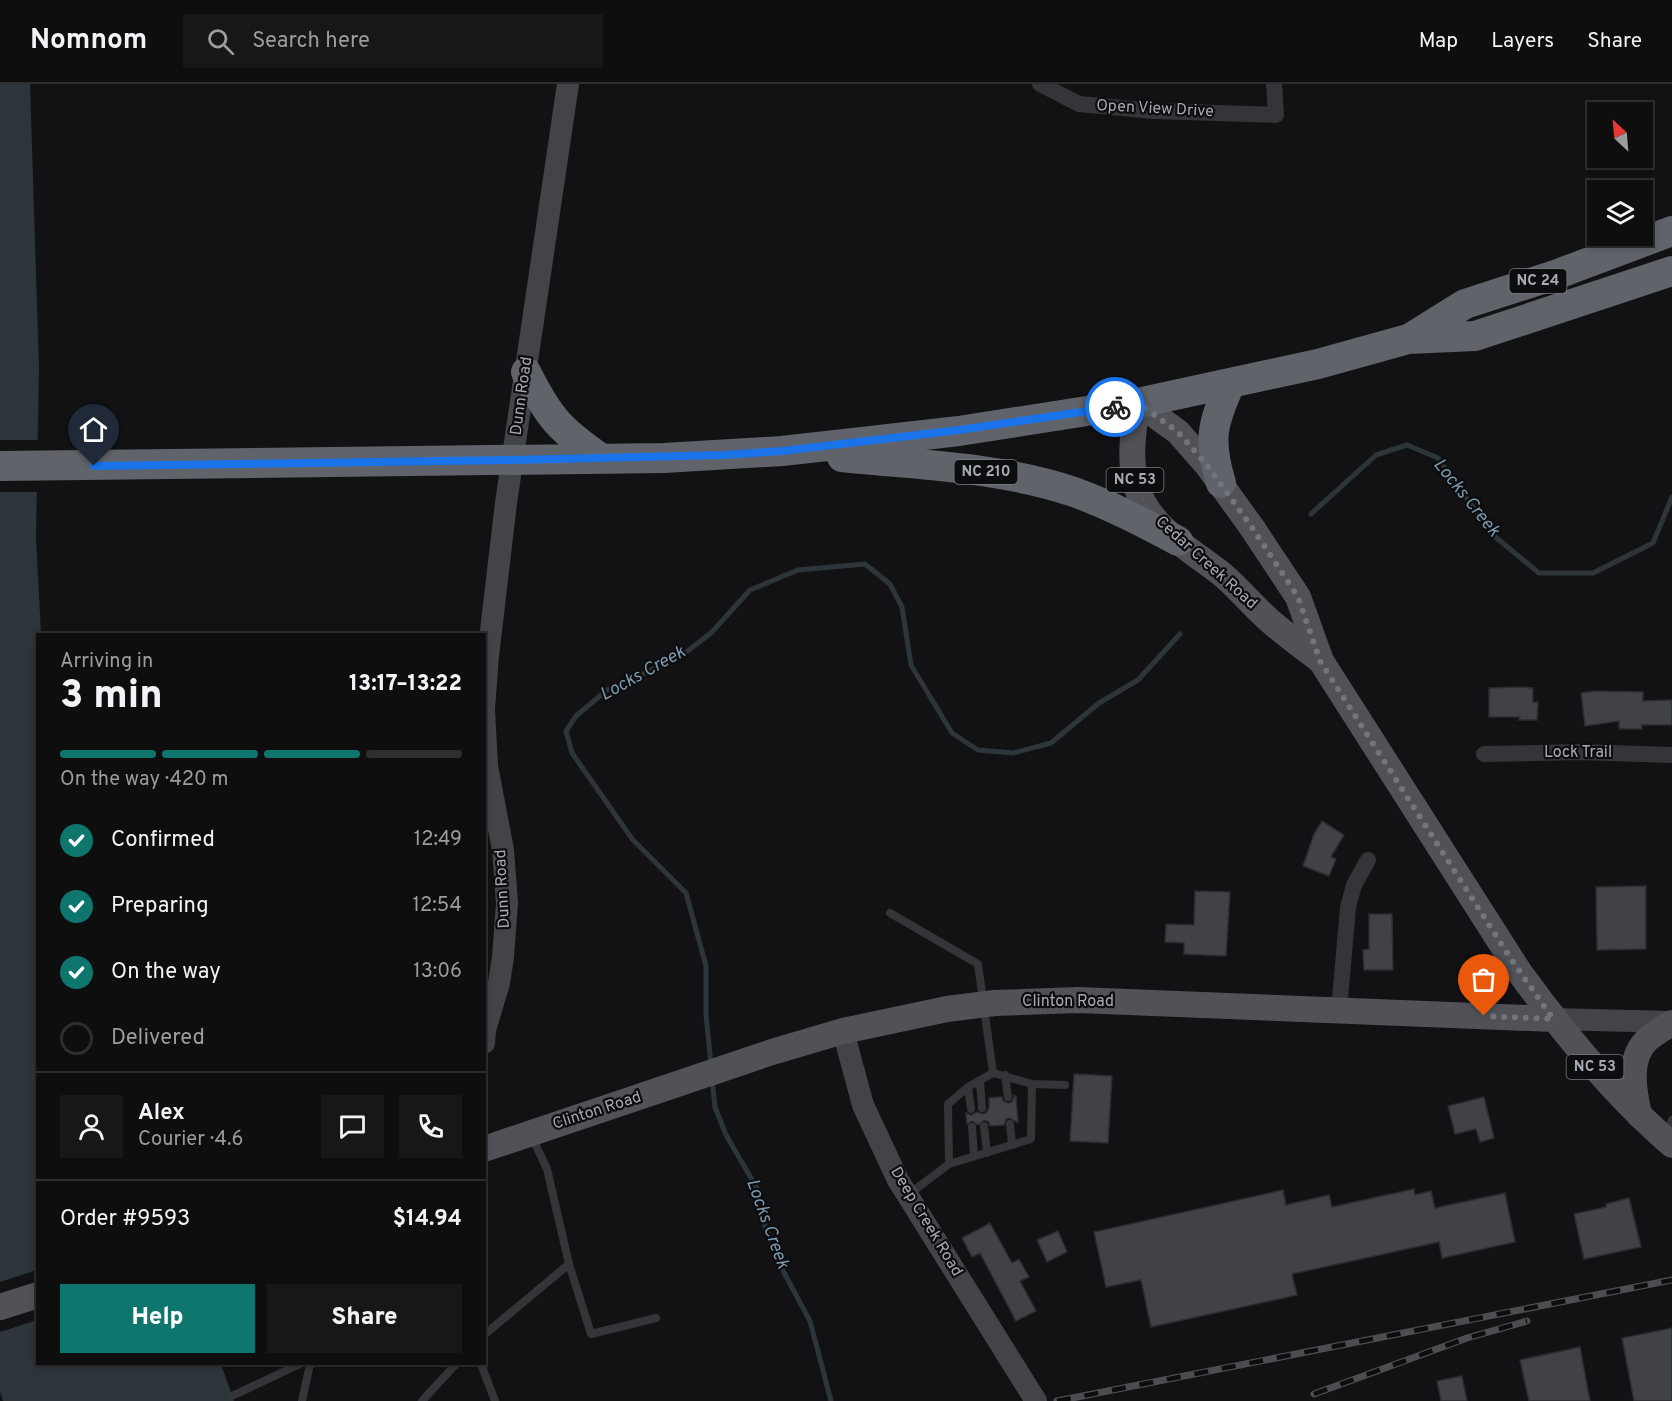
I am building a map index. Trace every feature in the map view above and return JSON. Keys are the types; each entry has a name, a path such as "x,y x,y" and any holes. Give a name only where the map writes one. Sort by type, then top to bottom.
{"highway":[{"name":"NC 24","path":"1408,339 1465,304 1555,275 1672,231"},
{"name":"NC 24","path":"0,466 602,459 782,451 959,430 1138,403 1318,364 1408,339 1475,336 1672,271"},
{"path":"526,372 544,407 554,420 602,459"},
{"path":"1221,483 1213,451 1213,429 1230,384"},
{"name":"NC 210","path":"782,451 967,470 1040,482 1110,506 1178,541"}],"main road":[{"name":"Cedar Creek Road","path":"1320,661 1269,620 1227,578 1178,541 1148,511 1135,481 1132,434 1138,403 1178,432 1221,483 1298,597 1320,661 1509,956 1553,1019 1639,1115 1669,1134"},
{"name":"Clinton Road","path":"486,1148 772,1052 843,1031 946,1009 1078,1000 1553,1019"},
{"path":"1639,1115 1633,1087 1635,1062 1646,1040 1672,1022"},
{"path":"0,1307 36,1296"}],"street":[{"name":"Dunn Road","path":"486,682 513,460 568,84"},
{"name":"Open View Drive","path":"1040,84 1079,104 1154,111 1276,115 1274,84"},
{"name":"Dunn Road","path":"486,738 488,766 503,850 507,903 503,957 497,991 486,1028"},
{"name":"Lock Trail","path":"1484,754 1581,752 1672,755"},
{"path":"1339,1010 1348,907 1354,885 1368,860"},
{"name":"Clinton Road","path":"1553,1019 1672,1022"},
{"name":"Deep Creek Road","path":"843,1031 863,1105 898,1180 1036,1401"}],"lane":[{"path":"890,913 978,964 993,1073"},
{"path":"949,1164 948,1104 968,1087 993,1073 1032,1084 1065,1085"},
{"path":"1005,1075 1008,1097"},
{"path":"980,1080 982,1108"},
{"path":"908,1195 949,1164 1031,1139 1032,1084"},
{"path":"968,1087 970,1109"},
{"path":"1010,1124 1012,1144"},
{"path":"984,1126 987,1153"},
{"path":"972,1127 974,1156"},
{"path":"530,1134 547,1168 569,1264 591,1334 656,1318"},
{"path":"486,1333 569,1264"},
{"path":"232,1395 298,1365"},
{"path":"302,1401 310,1365"},
{"path":"422,1401 455,1365"},
{"path":"481,1365 495,1401"}],"shaded area":[{"path":"0,84 30,84 39,368 36,538 41,633 36,633 36,1365 221,1365 234,1401 3,1401 0,1392"}],"pier":[{"path":"0,440 40,440 39,492 0,492"},
{"path":"36,1270 36,1320 0,1332 0,1282"}],"building":[{"path":"1489,688 1533,688 1533,702 1538,702 1537,720 1519,720 1520,717 1489,717"},
{"path":"1643,692 1643,701 1672,700 1672,725 1642,725 1642,729 1619,729 1619,721 1585,726 1581,693"},
{"path":"1322,821 1344,835 1331,857 1336,859 1329,876 1303,866 1314,834"},
{"path":"1646,886 1646,949 1597,950 1596,887"},
{"path":"1195,891 1230,892 1226,956 1184,954 1184,943 1165,942 1166,924 1194,925"},
{"path":"1369,914 1392,914 1393,970 1364,970 1363,950 1369,949"},
{"path":"1074,1074 1112,1076 1108,1143 1070,1141"},
{"path":"1016,1096 1018,1123 1010,1118 1006,1119 1004,1125 990,1126 989,1122 984,1120 978,1125 972,1121 967,1124 966,1113 971,1115 977,1112 986,1113 989,1108 989,1098 1002,1097 1003,1101 1008,1103 1012,1102"},
{"path":"1484,1097 1494,1138 1480,1142 1476,1129 1455,1134 1448,1106"},
{"path":"1414,1189 1415,1195 1431,1191 1435,1208 1505,1193 1515,1242 1442,1258 1439,1242 1292,1274 1297,1295 1151,1327 1141,1280 1106,1287 1094,1232 1283,1190 1286,1205 1329,1195 1332,1207"},
{"path":"1629,1198 1641,1247 1584,1259 1574,1214 1606,1207 1606,1204"},
{"path":"990,1223 1012,1263 1019,1259 1029,1277 1020,1281 1036,1311 1016,1321 980,1253 972,1257 962,1238"},
{"path":"1058,1231 1067,1252 1047,1262 1037,1240"},
{"path":"1672,1328 1672,1401 1634,1401 1622,1338"},
{"path":"1580,1347 1590,1401 1529,1401 1520,1360"},
{"path":"1462,1376 1467,1401 1441,1401 1437,1381"}],"waterway":[{"name":"Locks Creek","path":"1311,514 1376,455 1407,445 1438,458 1493,535 1539,573 1593,573 1653,543 1672,497"},
{"name":"Locks Creek","path":"711,1064 706,1015 706,966 686,893 633,840 572,753 566,731 576,716 607,690 680,657 712,632 750,590 798,570 865,564 890,584 902,607 911,665 952,733 978,750 1013,753 1051,743 1099,703 1138,680 1180,634"},
{"name":"Locks Creek","path":"712,1079 715,1107 726,1135 758,1190 762,1218 781,1267 810,1321 831,1401"}],"railway":[{"path":"1057,1401 1672,1280"},
{"path":"1314,1394 1467,1338 1527,1321"}],"way so far":[{"path":"1115,407 1138,403 1178,432 1221,483 1298,597 1320,661 1520,973 1553,1019 1484,1016"}],"route":[{"path":"94,466 664,458 723,455 871,441 1115,407"}]}
